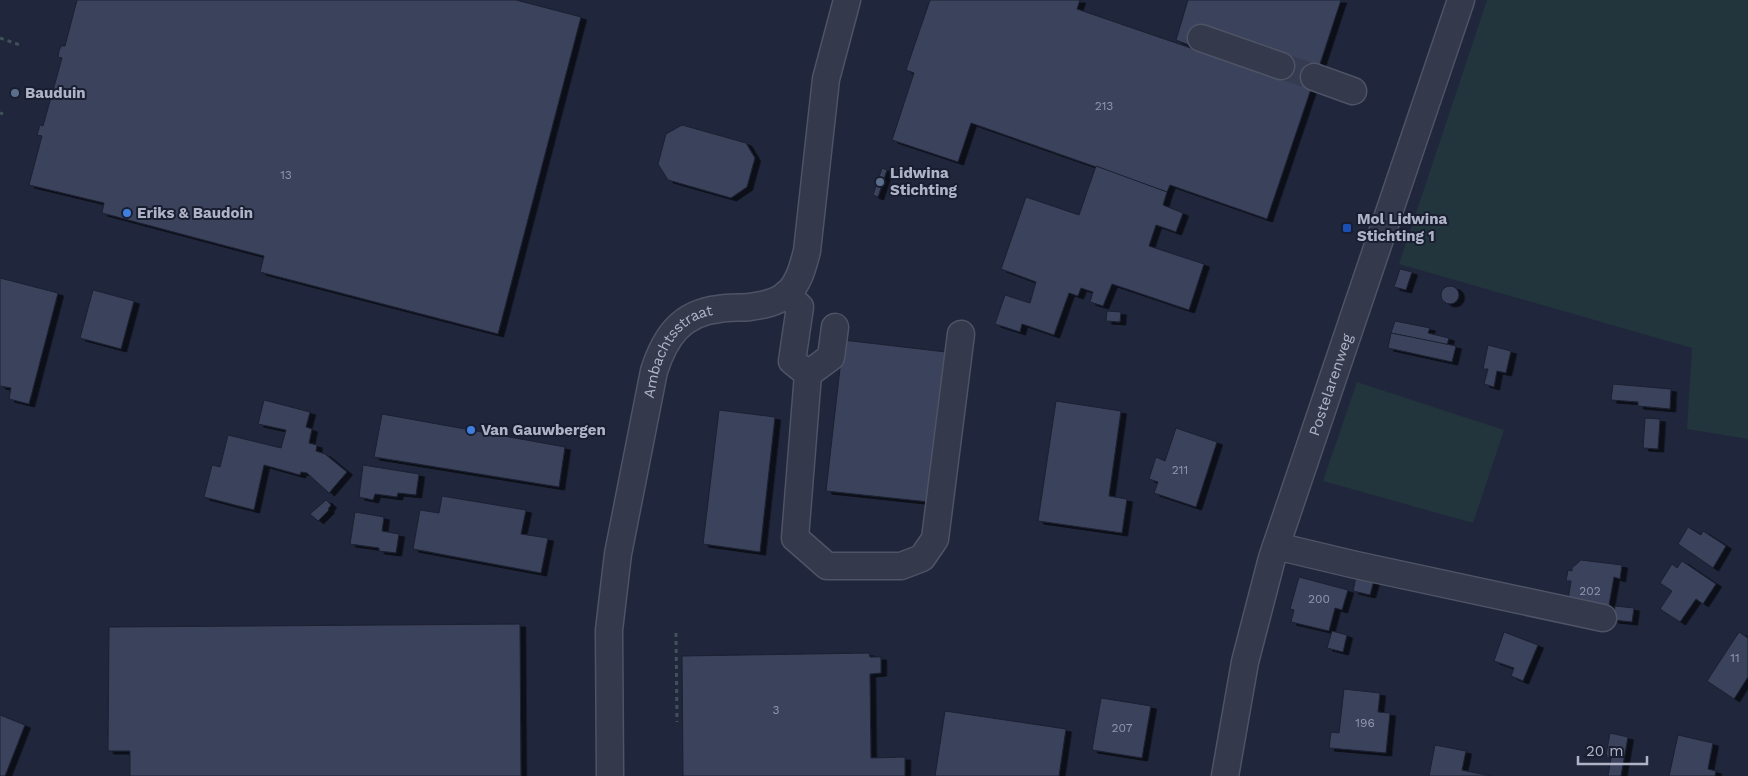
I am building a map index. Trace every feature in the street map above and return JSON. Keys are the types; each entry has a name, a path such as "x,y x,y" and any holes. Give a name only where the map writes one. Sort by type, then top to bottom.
{"street":[{"name":"Postelarenweg","path":"1225,776 1245,662 1276,546 1461,0"},
{"name":"Ambachtsstraat","path":"610,776 609,630 617,564 654,371 660,352 670,336 684,321 700,313 719,309 769,304 786,294 800,276 807,250 826,79 841,1"},
{"path":"1201,38 1281,66"},
{"path":"1314,77 1354,91"},
{"path":"786,294 800,307 792,361 808,374"},
{"path":"835,327 831,357 808,374 795,538 827,566 901,566 922,558 935,539 961,334"},
{"path":"1276,546 1603,618"}],"path":[{"path":"0,38 20,45"},
{"path":"676,633 677,722"}],"shaded area":[{"path":"1487,0 1748,0 1748,439 1687,429 1692,348 1399,264"},
{"path":"1357,382 1504,430 1473,523 1323,481"}],"building":[{"path":"77,0 516,0 581,17 498,334 260,272 264,256 102,213 104,203 29,185 42,136 37,135 40,125 43,126 62,58 58,57 59,51 61,46 65,46"},
{"path":"930,0 1080,0 1077,9 1278,78 1285,56 1317,66 1267,219 1170,185 1167,192 971,123 958,162 892,140 914,73 906,70"},
{"path":"1188,0 1341,0 1319,67 1196,26 1189,45 1176,40"},
{"path":"682,125 746,143 755,158 747,187 731,198 668,180 658,164 666,134"},
{"path":"1096,166 1167,192 1163,205 1183,213 1176,232 1156,225 1149,246 1204,264 1189,310 1112,284 1103,306 1090,302 1093,292 1081,288 1078,296 1069,293 1054,335 1022,324 1020,332 995,324 1005,295 1030,303 1036,282 1001,269 1026,197 1079,215"},
{"path":"882,168 887,170 878,197 873,195"},
{"path":"1400,269 1412,272 1406,290 1394,287"},
{"path":"0,278 58,293 29,404 9,399 11,388 0,386"},
{"path":"1450,286 1456,289 1459,295 1456,301 1450,304 1444,301 1441,295 1444,289"},
{"path":"93,290 134,301 121,349 80,338"},
{"path":"1107,311 1121,312 1120,322 1106,321"},
{"path":"1395,321 1430,328 1428,333 1449,338 1447,345 1391,333"},
{"path":"1391,333 1456,346 1452,362 1388,348"},
{"path":"843,340 946,352 929,502 826,491 840,368 837,368"},
{"path":"1488,345 1511,351 1506,373 1497,371 1494,387 1484,384 1488,369 1483,369"},
{"path":"1613,384 1671,389 1670,409 1638,406 1638,402 1611,400"},
{"path":"264,400 310,412 306,427 312,429 309,443 317,445 316,451 325,454 347,472 329,493 307,473 301,472 300,475 264,465 254,510 204,497 212,465 220,467 228,435 281,448 286,430 258,424"},
{"path":"1056,401 1121,411 1109,496 1127,499 1122,533 1038,521"},
{"path":"719,410 775,417 760,552 703,544"},
{"path":"382,414 565,447 559,487 374,457"},
{"path":"1645,418 1660,419 1658,449 1643,448"},
{"path":"1176,428 1217,442 1196,507 1154,493 1158,482 1149,479 1156,457 1165,461"},
{"path":"363,465 419,474 416,495 398,493 397,497 375,494 373,500 359,497"},
{"path":"442,496 526,510 521,534 548,538 541,573 413,549 420,510 439,513"},
{"path":"326,500 331,505 329,510 318,521 310,514"},
{"path":"355,512 384,517 382,531 399,534 396,553 379,551 379,548 350,544"},
{"path":"1688,527 1701,535 1703,531 1726,546 1713,568 1678,544"},
{"path":"1581,560 1622,565 1620,579 1614,577 1609,605 1568,600 1571,581 1566,581 1568,570 1572,571 1572,568"},
{"path":"1682,561 1716,584 1703,604 1696,599 1680,622 1660,609 1672,591 1660,583 1672,564 1677,568"},
{"path":"1357,572 1375,577 1370,595 1353,591"},
{"path":"1299,577 1348,590 1342,610 1335,608 1329,631 1291,622 1294,610 1290,609"},
{"path":"1615,606 1634,608 1632,622 1613,620"},
{"path":"520,624 521,776 130,776 130,751 108,751 109,627"},
{"path":"1332,631 1347,635 1343,652 1327,648"},
{"path":"1504,632 1538,645 1523,681 1511,676 1514,668 1494,661"},
{"path":"1739,632 1748,638 1748,677 1734,699 1707,681"},
{"path":"869,653 870,657 881,657 881,673 870,674 871,758 905,757 905,776 683,776 682,656"},
{"path":"1344,689 1380,693 1378,712 1390,713 1386,753 1329,748 1331,732 1339,733"},
{"path":"1101,698 1151,706 1142,758 1092,750"},
{"path":"945,711 1066,729 1059,776 935,776"},
{"path":"0,715 25,725 5,776 0,776"},
{"path":"1610,733 1628,737 1621,776 1608,776 1611,758 1607,758 1606,755"},
{"path":"1678,735 1713,743 1708,769 1716,771 1715,776 1669,776"},
{"path":"1435,745 1466,751 1462,770 1491,776 1429,776"}],"tunnel":[{"path":"1281,66 1314,77"}],"place":[{"name":"Bauduin","path":"15,93"},
{"name":"Lidwina Stichting","path":"880,182"},
{"name":"Eriks & Baudoin","path":"127,213"},
{"name":"Mol Lidwina Stichting 1","path":"1347,228"},
{"name":"Van Gauwbergen","path":"471,430"}]}
